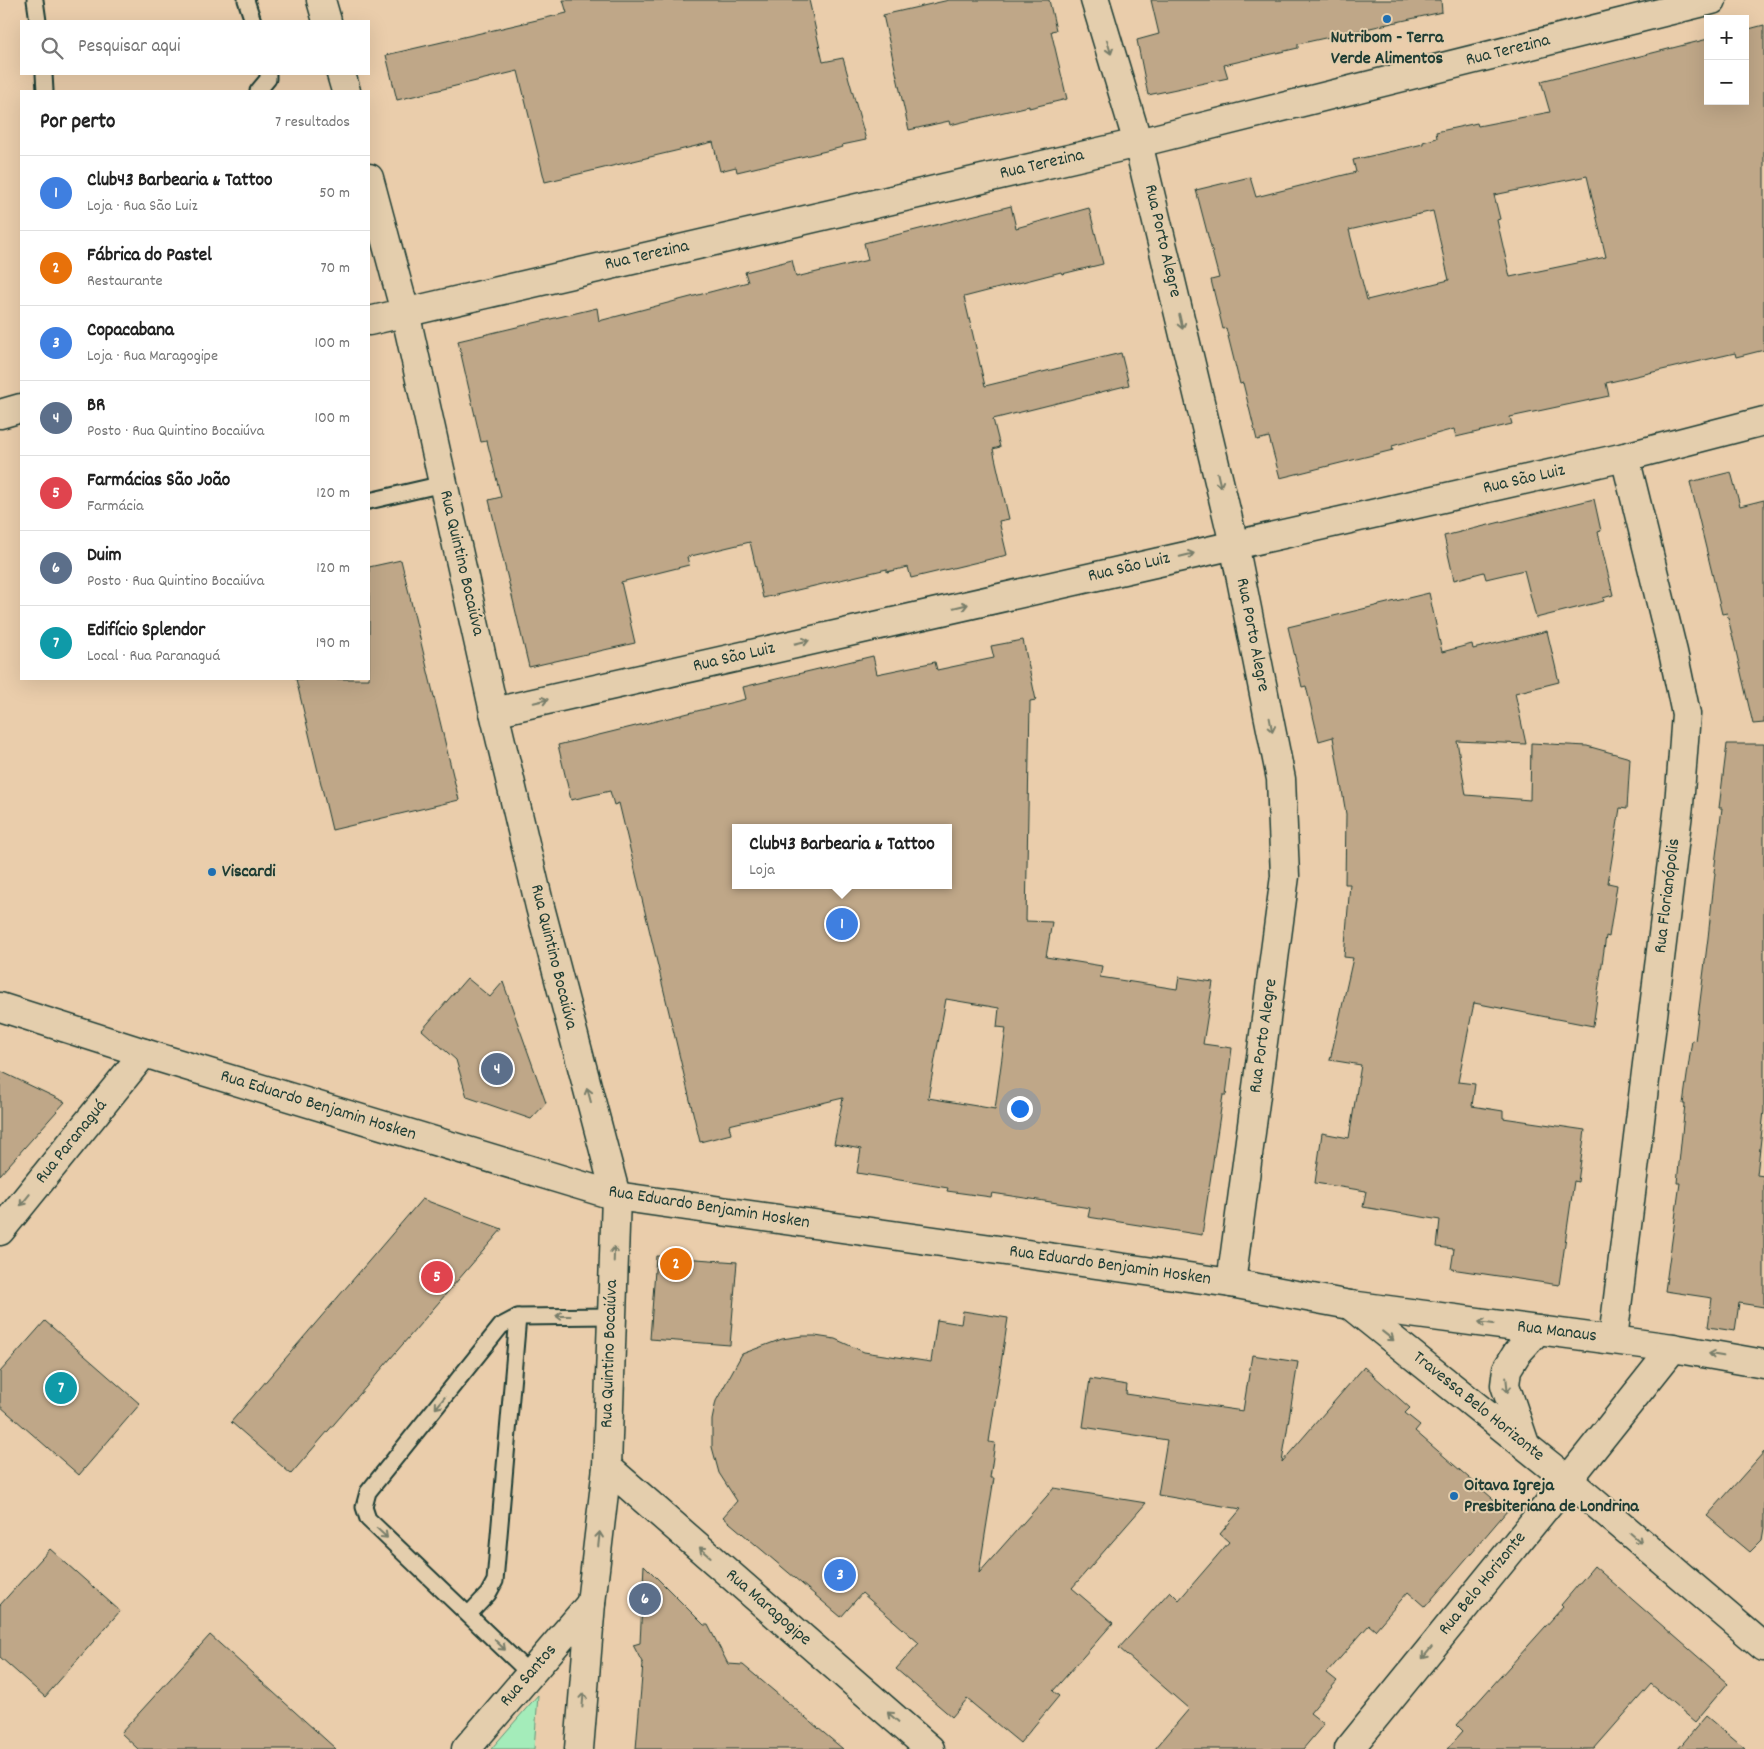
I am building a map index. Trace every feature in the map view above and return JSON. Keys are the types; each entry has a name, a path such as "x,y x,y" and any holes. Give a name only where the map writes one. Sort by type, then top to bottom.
{"street":[{"path":"321,0 327,20"},
{"name":"Rua Porto Alegre","path":"1095,0 1138,143 1234,544 1281,779 1285,876 1232,1283"},
{"name":"Rua Terezina","path":"370,321 1138,143 1712,0"},
{"path":"341,75 346,90"},
{"name":"Rua Quintino Bocaiúva","path":"370,182 404,312 540,907 616,1196 607,1467 591,1603 579,1749"},
{"path":"0,414 20,408"},
{"name":"Rua São Luiz","path":"494,712 1625,457 1764,421"},
{"name":"Rua Florianópolis","path":"1613,1339 1679,805 1686,714 1673,652 1625,457"},
{"name":"Rua Eduardo Benjamin Hosken","path":"0,1007 144,1053 616,1196 1232,1283 1350,1305"},
{"name":"Rua Paranaguá","path":"0,1230 144,1053"},
{"name":"Rua Manaus","path":"1350,1305 1613,1339 1764,1364"},
{"name":"Travessa Belo Horizonte","path":"1350,1305 1525,1444 1764,1647"},
{"path":"1525,1444 1505,1385 1507,1370 1517,1353 1538,1330"},
{"name":"Rua Belo Horizonte","path":"1349,1749 1673,1348"},
{"name":"Rua Maragogipe","path":"607,1467 930,1749"},
{"name":"Rua Santos","path":"466,1749 591,1603"}],"lane":[{"path":"35,0 38,20"},
{"path":"246,0 253,20"},
{"path":"44,75 45,90"},
{"path":"259,90 268,79 268,75"},
{"path":"370,501 443,484"},
{"path":"530,1674 368,1519 364,1507 368,1492 501,1326 518,1317 612,1316"},
{"path":"469,1614 488,1594 495,1581 518,1317"}],"green space":[{"path":"538,1695 534,1749 491,1749"}],"building":[{"path":"563,0 809,0 823,62 843,58 866,140 737,172 736,167 720,171 713,142 545,182 518,71 397,100 386,55 567,13"},
{"path":"949,0 1049,0 1056,30 1051,31 1067,99 950,125 949,121 909,130 883,15"},
{"path":"1151,0 1441,0 1442,12 1298,44 1298,48 1224,65 1228,78 1148,95 1137,40 1159,34"},
{"path":"1764,25 1764,350 1736,357 1735,353 1606,383 1609,396 1510,417 1512,424 1456,437 1454,429 1392,446 1393,450 1280,478 1269,437 1257,440 1243,383 1240,384 1226,328 1223,329 1211,280 1219,278 1196,190 1250,177 1256,197 1356,172 1353,160 1423,144 1423,142 1437,138 1436,132 1477,123 1478,126 1550,112 1541,81 1704,40 1704,105 1749,105 1749,29","holes":["1587,176 1606,257 1510,277 1497,220 1500,219 1494,195","1433,211 1449,280 1367,300 1349,230"]},
{"path":"1011,206 1016,228 1089,208 1103,264 1062,274 1061,272 964,297 985,386 1121,353 1129,385 993,419 1000,447 993,449 1009,519 999,521 1007,555 911,578 908,567 887,572 887,569 763,598 750,542 687,557 689,565 621,582 635,643 529,667 489,500 501,497 487,441 481,442 458,341 597,308 599,321 748,282 745,272 792,260 796,277 868,260 864,243"},
{"path":"1731,472 1740,506 1764,500 1764,723 1753,724 1727,613 1722,614 1690,482"},
{"path":"1594,499 1601,531 1598,532 1613,595 1603,598 1604,601 1536,618 1524,570 1486,579 1484,572 1454,580 1444,536"},
{"path":"401,560 459,800 332,830 296,680 370,680 370,567"},
{"path":"1429,593 1442,652 1472,644 1473,649 1547,631 1559,682 1515,693 1526,744 1457,741 1466,795 1530,800 1531,743 1587,746 1630,758 1627,809 1620,808 1608,883 1617,885 1609,937 1606,936 1593,1026 1474,1003 1458,1082 1475,1084 1472,1106 1503,1111 1503,1118 1585,1130 1578,1182 1574,1181 1559,1285 1451,1269 1454,1249 1437,1247 1440,1220 1363,1207 1366,1191 1315,1183 1322,1133 1349,1138 1361,1065 1330,1060 1353,958 1344,957 1350,884 1345,884 1346,814 1333,737 1319,741 1306,686 1302,687 1288,627"},
{"path":"1023,640 1036,700 1030,701 1026,921 1052,922 1046,957 1102,966 1100,977 1177,989 1179,977 1213,982 1203,1044 1232,1048 1226,1095 1223,1095 1202,1235 1088,1217 1090,1208 992,1193 991,1197 947,1191 948,1188 857,1173 861,1149 834,1144 843,1098 729,1125 731,1134 700,1142 619,803 614,805 610,791 571,800 558,745 746,699 743,687 873,656 877,674 935,662 937,670 994,658 991,646","holes":["946,999 999,1008 997,1027 1006,1028 995,1109 928,1098"]},
{"path":"1727,744 1764,744 1764,1111 1757,1175 1764,1176 1764,1307 1739,1303 1735,1331 1708,1327 1712,1298 1665,1291 1680,1183 1677,1183 1685,1104 1683,1104 1692,1040 1695,1041 1708,938 1722,808 1719,808"},
{"path":"467,978 490,997 503,982 546,1103 531,1119 467,1097 456,1060 422,1030"},
{"path":"0,1071 65,1102 0,1175"},
{"path":"422,1199 502,1229 291,1474 231,1422"},
{"path":"656,1256 737,1262 730,1345 650,1339"},
{"path":"963,1311 1008,1318 989,1442 995,1443 990,1478 994,1478 979,1573 1054,1488 1146,1503 1072,1588 1113,1623 1053,1691 1059,1696 1020,1743 967,1699 952,1717 896,1669 919,1643 862,1593 841,1617 723,1517 737,1501 719,1473 712,1447 712,1420 716,1401 742,1354 782,1339 815,1336 835,1339 864,1352 931,1362 937,1320 961,1324"},
{"path":"45,1321 140,1404 79,1475 0,1406 0,1372"},
{"path":"1252,1355 1298,1362 1282,1462 1364,1367 1410,1408 1405,1413 1420,1425 1415,1431 1507,1511 1425,1607 1408,1592 1375,1630 1369,1625 1327,1673 1337,1681 1310,1713 1324,1724 1303,1749 1155,1749 1189,1709 1119,1648 1170,1591 1179,1600 1229,1542 1220,1534 1241,1509 1158,1495 1167,1440 1083,1427 1090,1379 1127,1385 1126,1394 1243,1411"},
{"path":"1764,1452 1764,1528 1762,1540 1750,1552 1707,1516"},
{"path":"50,1549 120,1611 45,1697 0,1657 0,1605"},
{"path":"644,1565 704,1625 708,1625 728,1664 743,1665 843,1749 636,1749 643,1664 633,1645 640,1643"},
{"path":"1594,1566 1728,1683 1695,1722 1651,1684 1594,1749 1447,1749 1463,1731 1457,1725 1563,1607 1561,1605"},
{"path":"210,1635 336,1749 138,1749 121,1733"},
{"path":"1706,1716 1745,1749 1678,1749"}],"place":[{"name":"Nutribom - Terra Verde Alimentos","path":"1387,19"},
{"name":"Viscardi","path":"212,872"},
{"name":"Club43 Barbearia & Tattoo","path":"842,924"},
{"name":"BR","path":"497,1069"},
{"name":"Fábrica do Pastel","path":"676,1264"},
{"name":"Farmácias São João","path":"437,1277"},
{"name":"Edifício Splendor","path":"61,1388"},
{"name":"Oitava Igreja Presbiteriana de Londrina","path":"1454,1496"},
{"name":"Copacabana","path":"840,1575"},
{"name":"Duim","path":"645,1599"}]}
